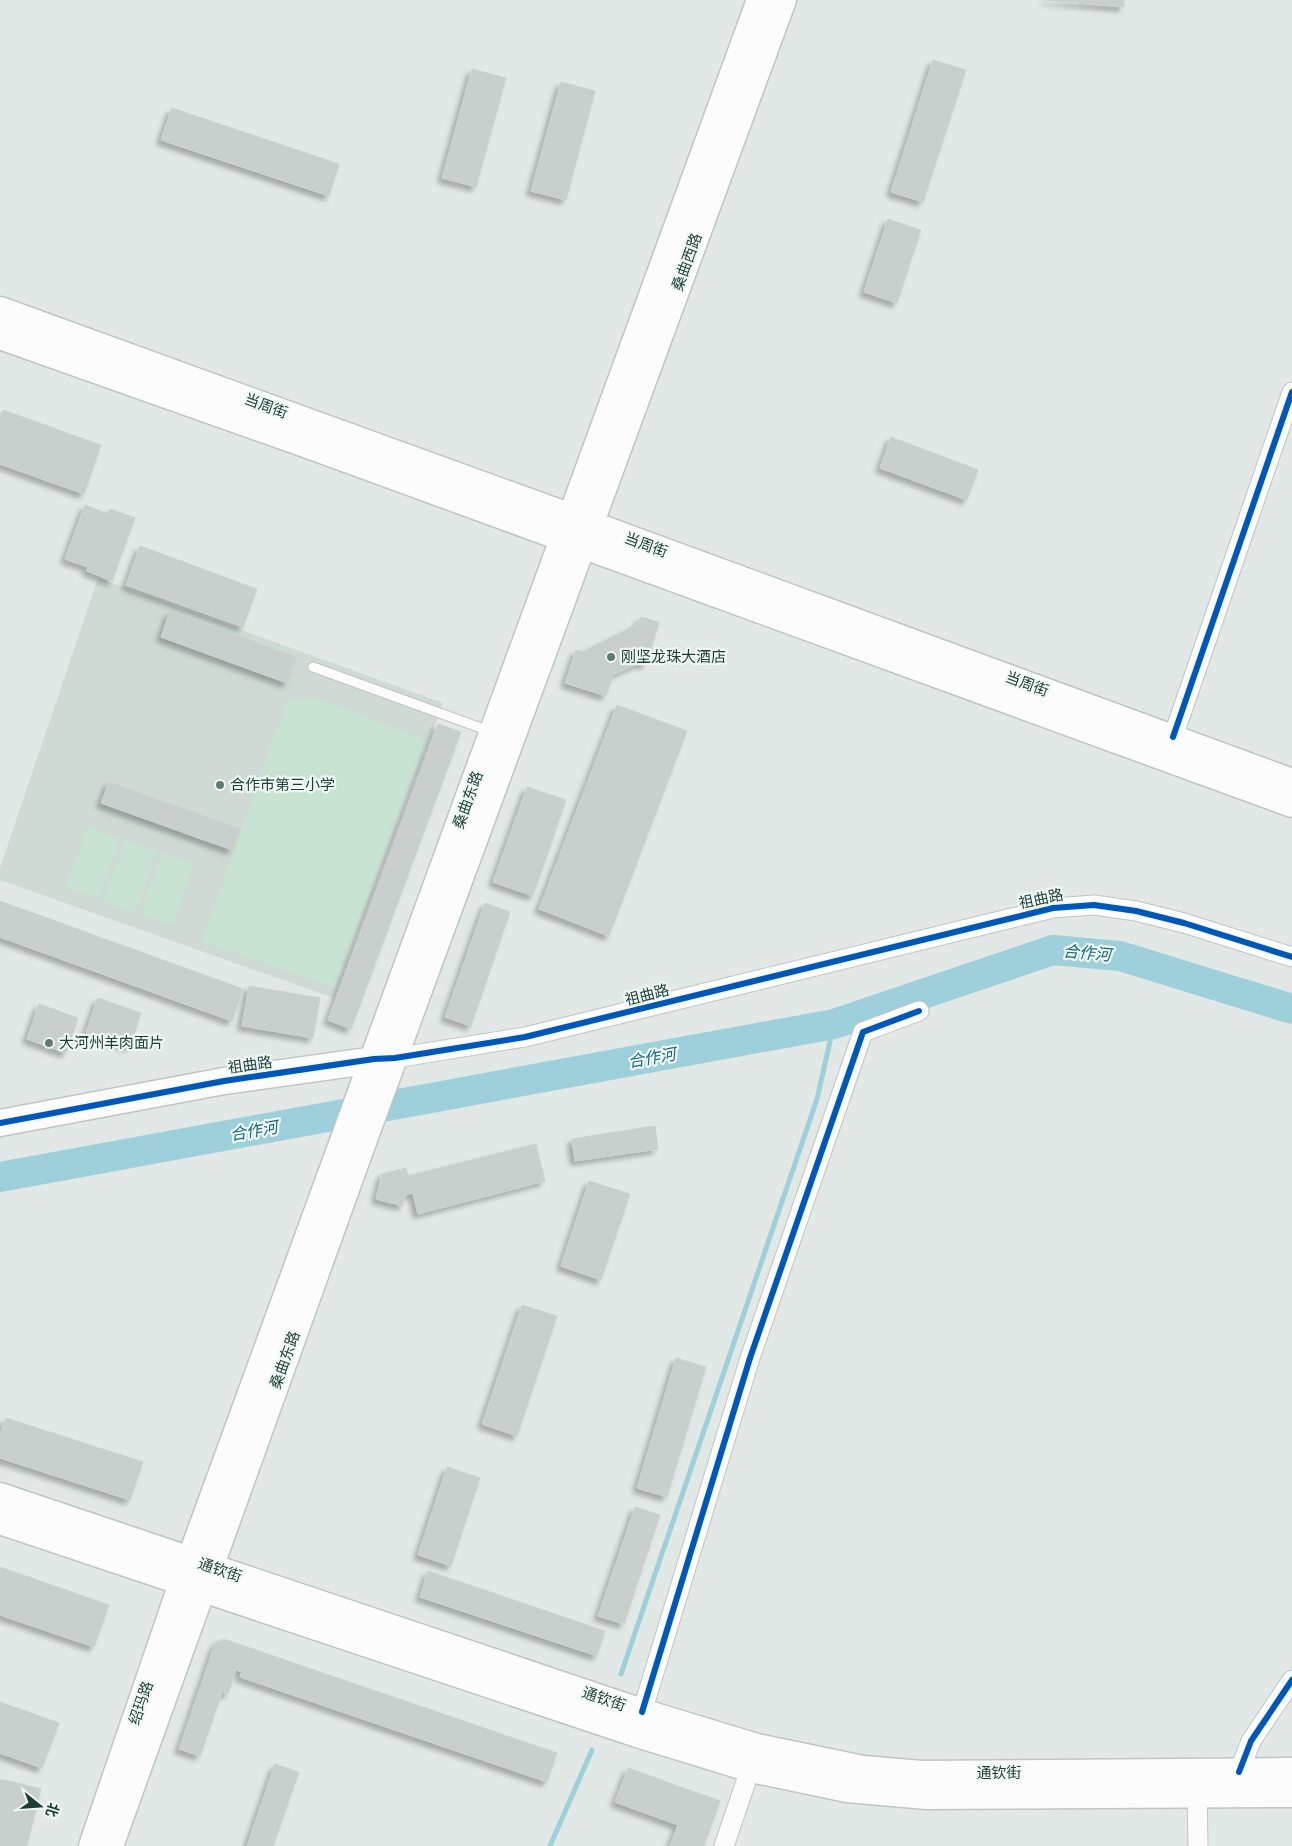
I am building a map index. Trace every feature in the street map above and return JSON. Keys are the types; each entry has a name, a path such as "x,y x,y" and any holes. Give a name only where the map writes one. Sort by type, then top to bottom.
{"main road":[{"name":"桑曲西路","path":"577,532 760,0"},
{"name":"桑曲西路","path":"577,532 783,0"},
{"name":"当周街","path":"0,310 1292,804"},
{"name":"当周街","path":"0,336 308,445 577,532 1173,737 1292,782"},
{"name":"桑曲东路","path":"380,1069 493,732 577,532"},
{"name":"桑曲东路","path":"196,1574 577,532"},
{"name":"祖曲路","path":"0,1123 224,1081 380,1069"},
{"name":"通钦街","path":"0,1496 196,1574 642,1712 754,1758 922,1774 1197,1783 1239,1772 1292,1772"},
{"path":"0,1521 196,1574 636,1734 754,1758"},
{"name":"绍玛路","path":"92,1846 196,1574"},
{"name":"绍玛路","path":"110,1846 196,1574"},
{"path":"1197,1783 1292,1794"}],"street":[{"path":"1173,737 1292,392"},
{"name":"祖曲路","path":"380,1069 525,1037 1043,910 1074,905 1101,905 1136,911 1184,923 1292,957"},
{"path":"642,1712 750,1358 863,1032 920,1011"},
{"path":"1239,1772 1251,1741 1292,1680"},
{"path":"724,1846 754,1758"},
{"path":"1197,1783 1198,1846"}],"lane":[{"path":"313,668 493,732"}],"shaded area":[{"name":"合作市第三小学","path":"98,578 443,703 334,998 0,880 0,868"}],"green space":[{"path":"313,697 426,740 335,987 202,942 287,701"},
{"path":"88,827 120,839 98,899 66,888"},
{"path":"125,840 157,852 135,913 103,901"},
{"path":"162,853 194,864 172,925 140,914"}],"building":[{"path":"1045,0 1124,0 1124,7"},
{"path":"933,60 966,70 923,202 891,192"},
{"path":"472,69 506,78 476,187 442,178"},
{"path":"561,82 595,91 566,200 531,191"},
{"path":"172,108 339,164 329,196 161,140"},
{"path":"888,219 921,230 897,303 864,292"},
{"path":"3,410 101,445 84,494 0,464 0,419"},
{"path":"891,437 978,470 967,500 880,468"},
{"path":"85,505 108,514 110,509 135,518 112,581 87,571 88,567 65,559"},
{"path":"140,546 257,589 243,627 126,585"},
{"path":"170,611 296,657 287,683 161,637"},
{"name":"刚坚龙珠大酒店","path":"641,617 659,622 646,665 639,663 613,675 606,696 565,683 576,650 582,652 638,624"},
{"path":"617,705 687,731 609,936 539,909"},
{"path":"438,724 461,732 351,1029 328,1020"},
{"path":"109,782 240,829 232,850 101,803"},
{"path":"527,787 566,800 533,896 493,882"},
{"path":"0,901 243,989 232,1021 0,937"},
{"path":"485,903 510,912 471,1026 445,1017"},
{"path":"249,986 320,998 313,1038 242,1026"},
{"path":"98,998 141,1013 130,1047 86,1032"},
{"path":"39,1004 78,1018 66,1053 27,1039"},
{"path":"655,1126 658,1149 575,1161 572,1139"},
{"path":"536,1144 545,1181 418,1214 413,1193 405,1195 403,1206 376,1199 382,1174 406,1168 408,1176"},
{"path":"589,1181 630,1194 601,1280 561,1266"},
{"path":"522,1305 557,1316 517,1436 482,1424"},
{"path":"676,1358 706,1367 667,1497 637,1488"},
{"path":"6,1418 143,1462 130,1500 0,1458 0,1435"},
{"path":"447,1467 480,1478 451,1566 418,1555"},
{"path":"635,1507 660,1515 624,1624 598,1616"},
{"path":"0,1567 109,1605 94,1647 0,1615"},
{"path":"428,1571 605,1631 597,1656 420,1597"},
{"path":"223,1639 250,1648 242,1672 236,1670 228,1694 222,1692 200,1756 179,1749 214,1647 217,1642"},
{"path":"250,1648 557,1753 547,1782 240,1677"},
{"path":"0,1702 59,1723 42,1768 0,1753"},
{"path":"275,1764 299,1772 273,1846 247,1846"},
{"path":"628,1768 720,1801 704,1846 670,1846 678,1825 615,1802"},
{"path":"0,1779 41,1789 27,1846 0,1846"}],"waterway":[{"name":"合作河","path":"0,1177 834,1024 1053,950 1120,956 1292,1009"},
{"path":"621,1674 817,1099 834,1024"},
{"path":"550,1846 592,1750"}],"cycle path":[{"path":"1173,737 1292,392"},
{"path":"0,1123 224,1081 374,1059 395,1058 525,1037 1053,908 1094,905 1136,911 1184,923 1292,957"},
{"path":"642,1712 750,1358 863,1032 919,1011"},
{"path":"1239,1772 1251,1741 1292,1680"}],"place":[{"name":"刚坚龙珠大酒店","path":"611,657"},
{"name":"合作市第三小学","path":"220,785"},
{"name":"大河州羊肉面片","path":"49,1043"}]}
